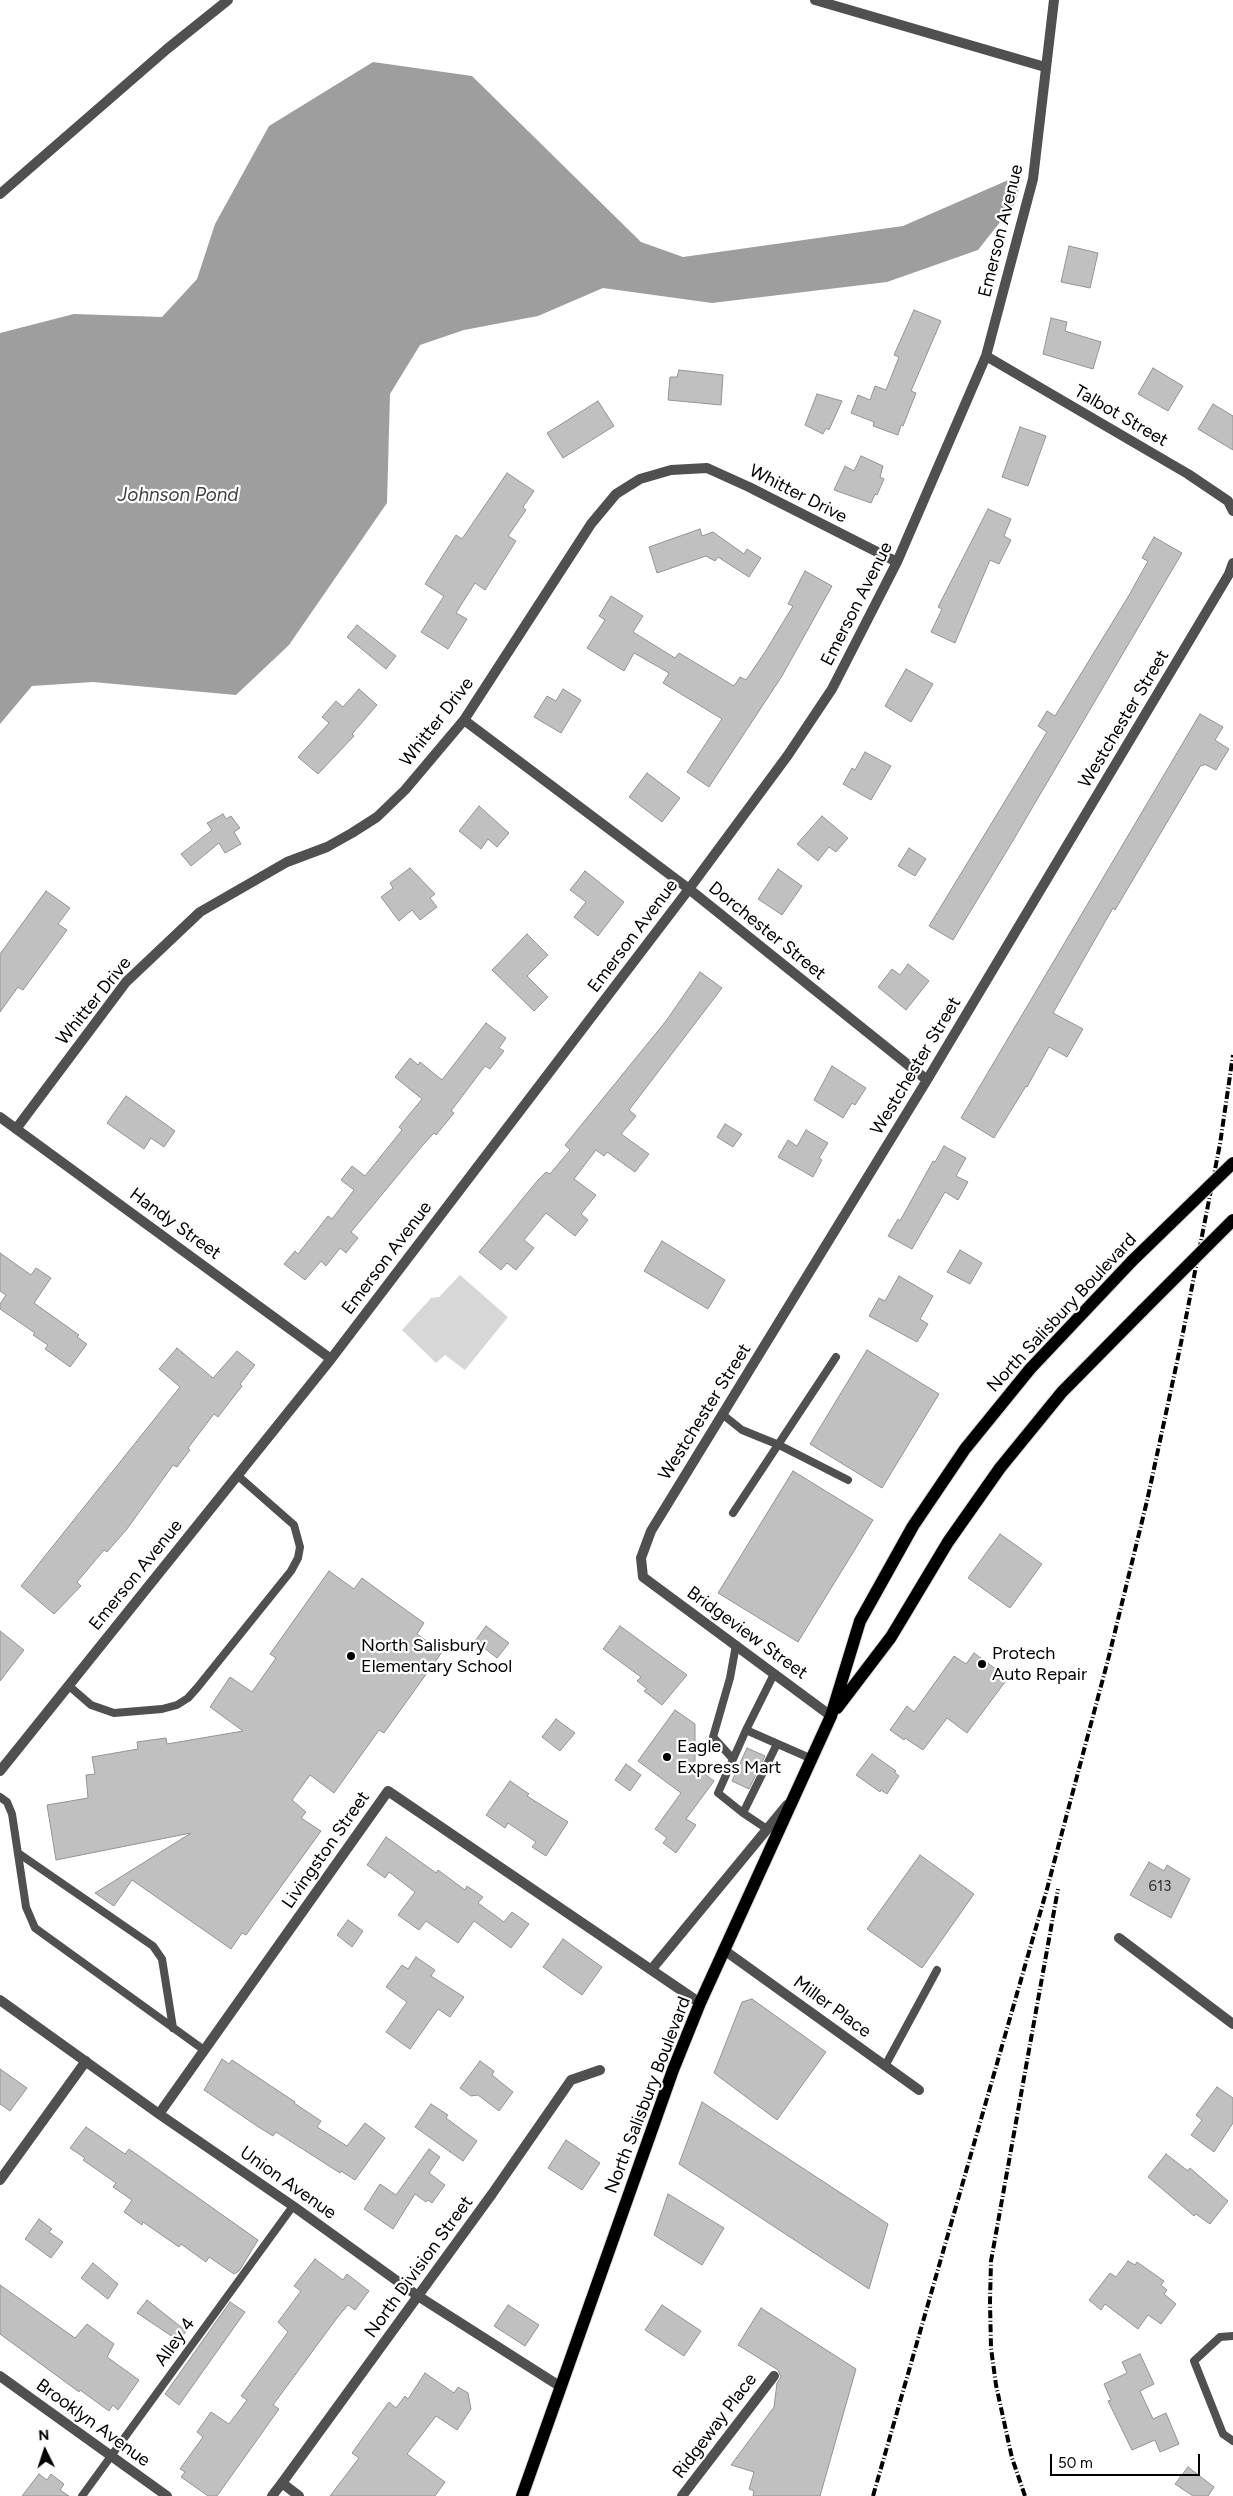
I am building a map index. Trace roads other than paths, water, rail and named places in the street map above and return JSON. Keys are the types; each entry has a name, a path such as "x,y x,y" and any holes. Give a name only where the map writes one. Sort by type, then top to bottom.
{"main road":[{"name":"North Salisbury Boulevard","path":"522,2496 670,2079 700,2003 831,1716 860,1621 913,1526 966,1449 1030,1368 1132,1261 1233,1163"},
{"name":"North Salisbury Boulevard","path":"831,1716 891,1637 948,1542 1000,1468 1062,1392 1233,1220"}],"street":[{"path":"0,194 167,48 228,0"},
{"path":"815,0 1046,67"},
{"name":"Emerson Avenue","path":"0,1771 331,1359 689,889 788,755 832,689 897,562 986,356 1033,179 1054,0"},
{"name":"Talbot Street","path":"986,356 1188,474 1228,501 1233,511"},
{"name":"Whitter Drive","path":"16,1129 126,982 200,912 287,862 327,847 377,818 405,790 464,720 591,524 616,494 640,479 671,470 707,468 749,487 897,562"},
{"name":"Westchester Street","path":"643,1577 641,1558 651,1531 926,1080 1229,574 1233,563"},
{"name":"Dorchester Street","path":"464,720 689,889 926,1080"},
{"name":"Handy Street","path":"0,1117 331,1359"},
{"name":"Bridgeview Street","path":"643,1577 831,1716"},
{"name":"Livingston Street","path":"159,2114 388,1790 700,2003"},
{"path":"651,1970 796,1794"},
{"path":"1119,1938 1233,2024"},
{"name":"Miller Place","path":"724,1950 919,2090"},
{"name":"Union Avenue","path":"0,2000 159,2114 294,2206 418,2296 561,2387"},
{"path":"0,2180 86,2061"},
{"name":"North Division Street","path":"272,2496 572,2080 600,2070"},
{"name":"Brooklyn Avenue","path":"0,2376 167,2496"},
{"name":"Ridgeway Place","path":"682,2496 774,2376"},
{"path":"282,2483 298,2496"}],"lane":[{"path":"733,1513 836,1357"},
{"path":"722,1414 742,1430 779,1444 848,1480"},
{"path":"68,1685 91,1705 102,1710 122,1713 162,1709 177,1705 188,1698 197,1688 291,1571 298,1558 300,1547 294,1525 237,1475"},
{"path":"733,1759 713,1737 730,1678 736,1646"},
{"path":"767,1829 743,1814 718,1794 746,1730 774,1674"},
{"path":"746,1730 812,1759"},
{"path":"743,1814 777,1744"},
{"path":"0,1797 10,1808 28,1914 35,1928 204,2050"},
{"path":"18,1854 153,1946 162,1959 173,2028"},
{"path":"885,2066 938,1970"},
{"name":"Alley 4","path":"82,2496 294,2206"},
{"path":"1233,2336 1220,2337 1194,2361 1222,2434 1233,2441"}],"water":[{"name":"Johnson Pond","path":"373,62 472,76 641,242 683,257 903,226 1022,174 1016,202 978,250 887,282 712,303 603,288 538,316 464,330 420,345 390,394 387,503 289,645 236,695 93,682 32,686 0,724 0,333 74,314 162,317 197,279 215,224 269,126"}],"railway":[{"path":"873,2496 1047,1889 1109,1656 1147,1501 1180,1348 1220,1144 1233,1055"},
{"path":"1025,2496 1012,2458 996,2385 991,2348 991,2261 1058,1889"}],"place":[{"name":"North Salisbury Elementary School","path":"351,1656"},
{"name":"Protech Auto Repair","path":"982,1664"},
{"name":"Eagle Express Mart","path":"667,1757"}]}
